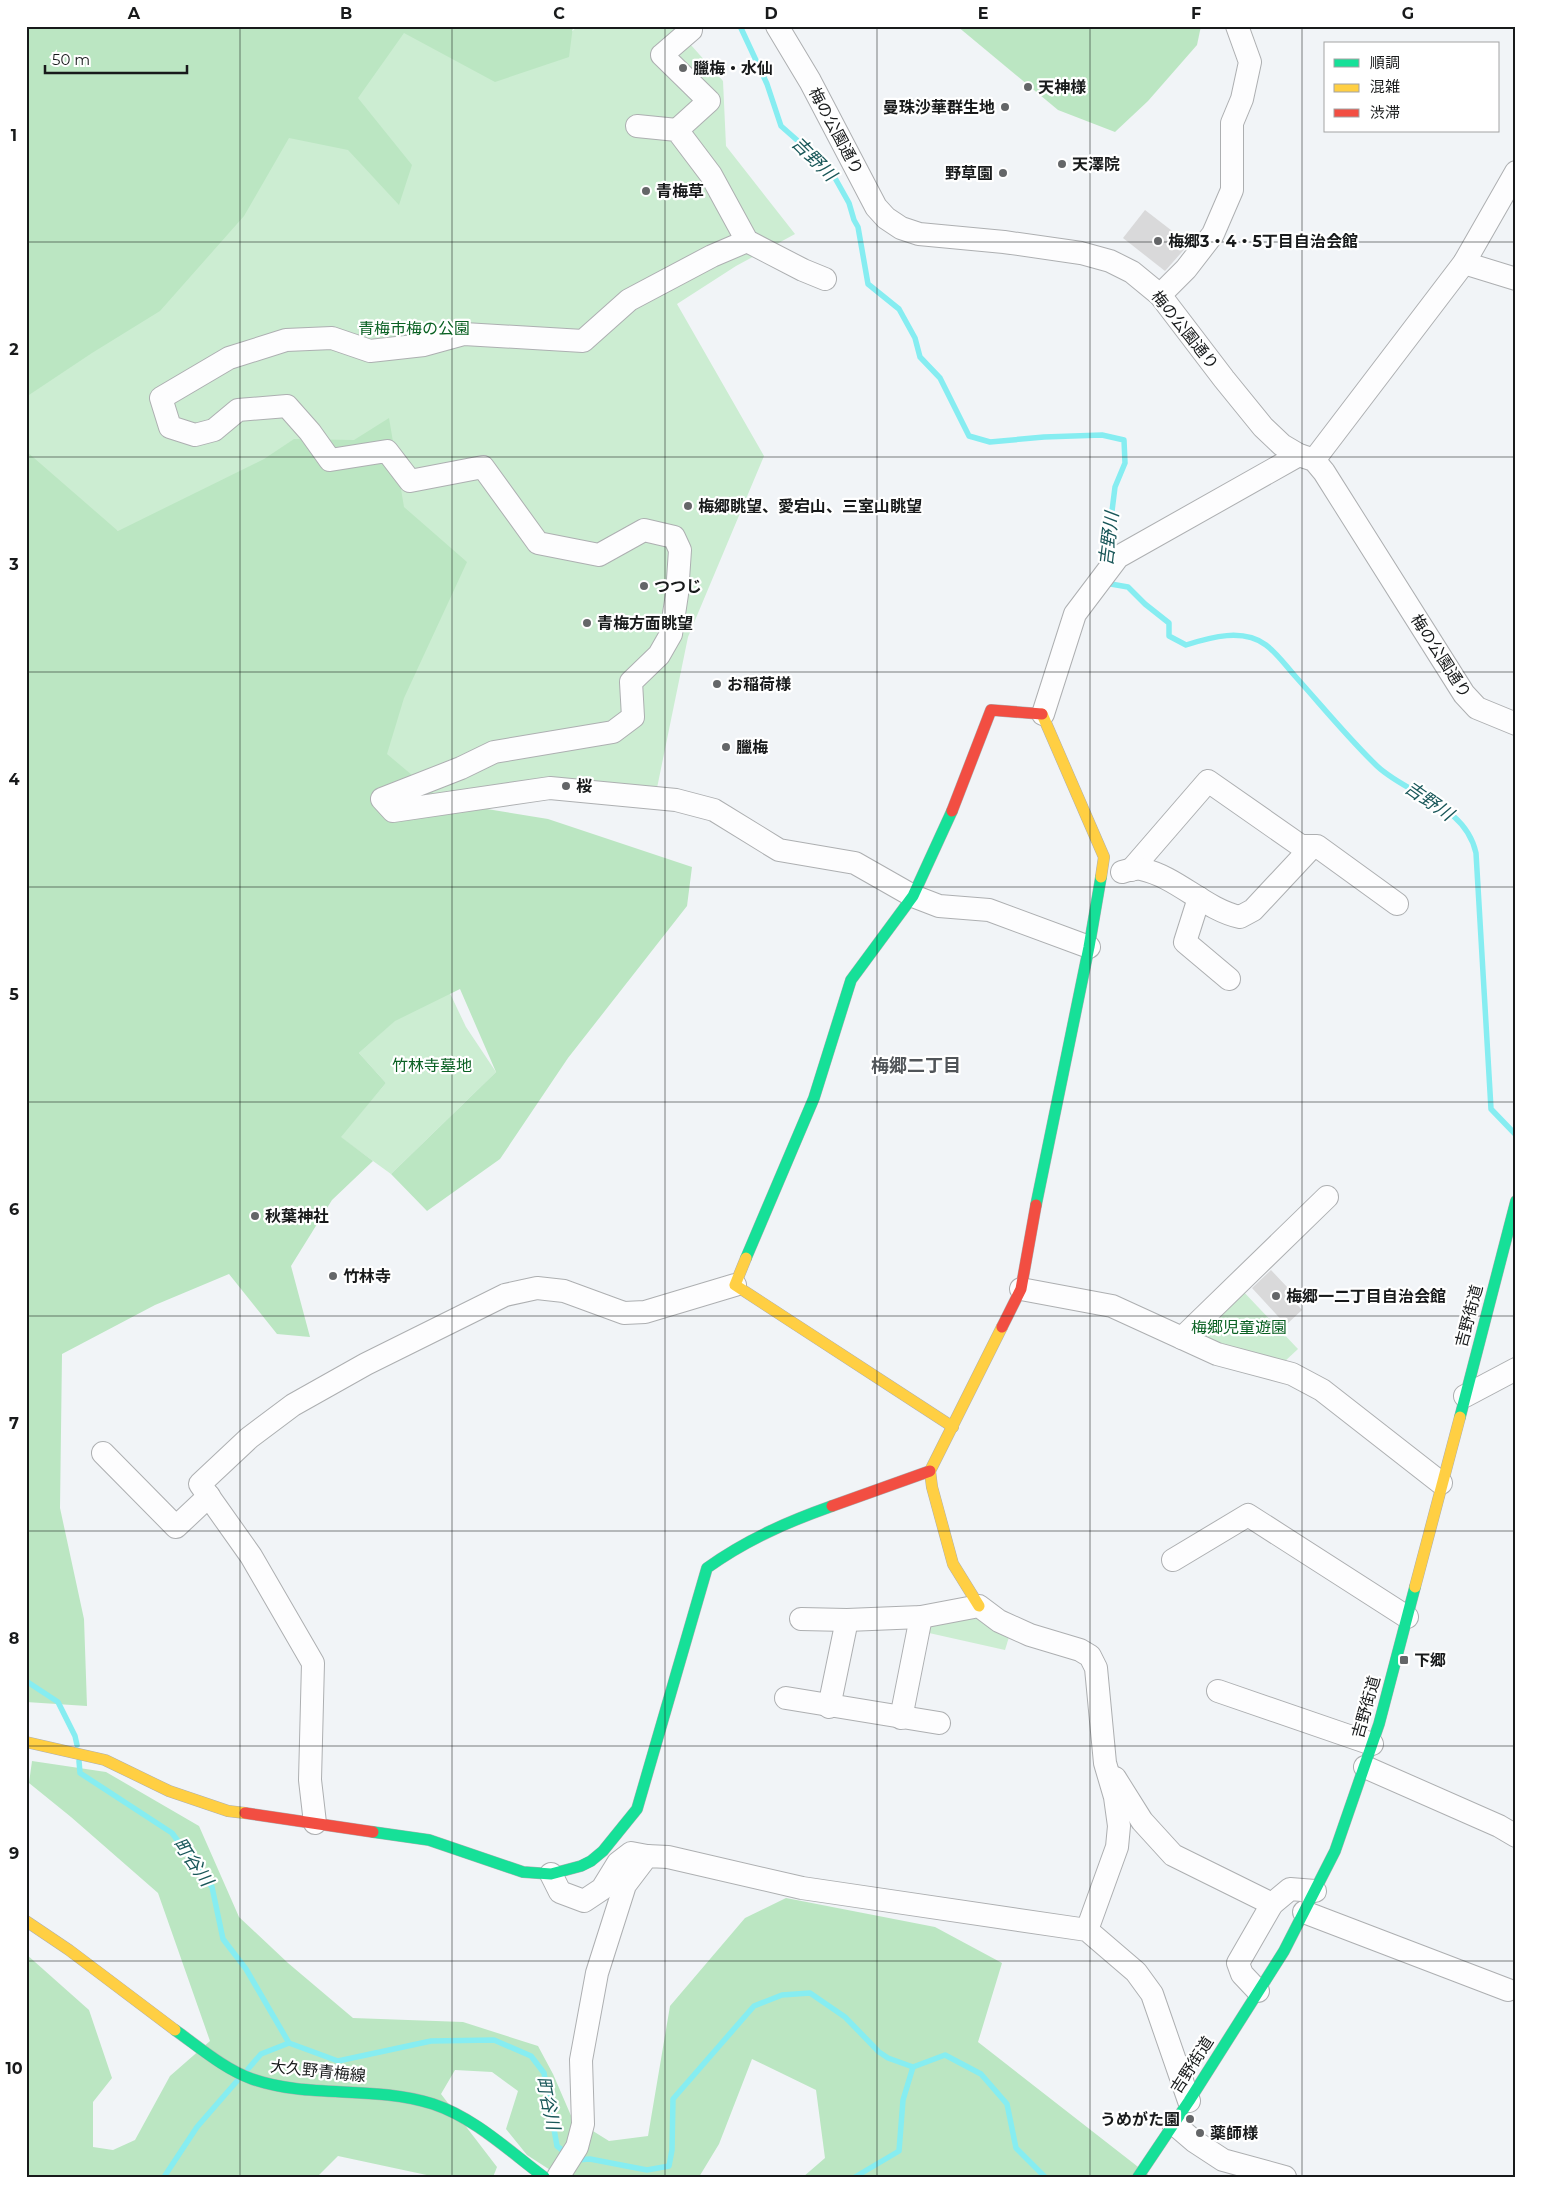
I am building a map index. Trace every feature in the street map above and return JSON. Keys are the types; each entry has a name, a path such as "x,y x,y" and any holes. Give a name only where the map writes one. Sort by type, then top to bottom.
{"street":[{"name":"梅の公園通り","path":"777,26 810,81 876,208 886,218 901,228 918,234 1004,242 1081,253 1110,261 1132,272 1160,296 1263,427 1282,445 1306,457 1336,489 1464,694 1477,708 1516,724"},
{"path":"1160,296 1213,234 1232,190 1232,123 1242,99 1250,62 1237,26"},
{"path":"637,126 677,130 709,102 662,55 691,30"},
{"path":"677,130 711,176 747,241 826,280"},
{"path":"1087,1930 1117,1846 1119,1826 1115,1797 1105,1763 1096,1668 1090,1656 1080,1650 1030,1635 998,1621 979,1606 953,1564 932,1487 930,1471 954,1427 1020,1289 1089,947 1104,857 1043,714 1075,614 1118,557 1306,457 1464,263 1516,172"},
{"path":"747,241 712,256 629,300 583,341 464,334 424,346 370,351 332,338 286,340 229,358 161,398 170,427 195,435 214,430 238,410 287,406 310,432 330,460 387,451 410,482 483,467 538,543 599,555 644,530 674,537 680,550 677,594 671,634 659,656 631,682 633,717 613,732 494,752 461,768 382,799 393,811 550,788 676,800 714,810 779,850 855,863 913,896 939,906 989,910 1089,947"},
{"path":"1464,263 1516,279"},
{"path":"735,1285 814,1098 851,980 913,896 942,836 990,710 1043,714"},
{"path":"1131,870 1208,781 1300,846 1311,848"},
{"path":"1101,875 1140,868 1168,878 1227,914 1240,917 1247,914 1311,848 1317,846 1397,904"},
{"path":"1199,898 1185,942 1229,979"},
{"path":"1182,1338 1327,1197"},
{"name":"吉野街道","path":"1138,2177 1189,2101 1284,1950 1335,1851 1372,1744 1516,1201"},
{"path":"314,1823 310,1780 313,1662 251,1556 200,1484 249,1438 293,1404 366,1364 506,1295 537,1288 564,1291 624,1312 645,1312 735,1285 954,1427"},
{"path":"1020,1289 1112,1306 1217,1354 1292,1374 1322,1390 1441,1483"},
{"path":"1465,1396 1516,1369"},
{"path":"103,1453 176,1527 209,1496"},
{"path":"26,1742 106,1760 169,1791 228,1811 430,1840 523,1872 551,1874 581,1866 591,1862 602,1851 637,1809 707,1568 726,1553 770,1530 930,1471"},
{"path":"1173,1560 1248,1515 1407,1617"},
{"path":"801,1619 847,1620 921,1617 979,1606"},
{"path":"901,1718 921,1617"},
{"path":"828,1707 847,1620"},
{"path":"1218,1691 1372,1744"},
{"path":"786,1698 828,1707 938,1723"},
{"path":"1105,1763 1142,1821 1173,1855 1272,1904"},
{"path":"1365,1767 1498,1826 1516,1836"},
{"path":"551,1874 560,1892 584,1900 602,1889 618,1863 631,1853 668,1857 802,1888 1087,1930 1136,1972 1152,1994 1189,2101"},
{"path":"555,2174 577,2147 584,2124 581,2060 597,1973 625,1885 647,1856"},
{"path":"1258,1991 1242,1974 1238,1963 1272,1904 1290,1889 1315,1891"},
{"path":"1304,1912 1508,1990"},
{"name":"大久野青梅線","path":"26,1921 89,1965 152,2015 252,2079 299,2088 378,2093 440,2107 555,2174"},
{"path":"1173,2123 1194,2142 1223,2160 1286,2177"}],"green space":[{"path":"26,26 573,26 569,57 495,82 404,33 358,98 412,165 399,205 348,150 289,138 244,216 160,311 26,397"},
{"name":"青梅市梅の公園","path":"384,26 555,47 578,26 674,26 723,81 726,146 795,234 736,266 677,304 764,456 688,637 657,788 398,805 159,545 78,517 26,484 26,386"},
{"path":"957,26 1201,26 1197,45 1148,101 1115,132 1058,110"},
{"path":"389,418 404,507 467,562 404,698 387,754 444,802 548,819 692,867 687,906 568,1058 500,1159 427,1211 391,1174 496,1072 460,989 395,1021 359,1053 386,1083 341,1137 373,1161 332,1200 291,1266 310,1337 277,1334 229,1274 155,1305 62,1354 60,1508 84,1619 87,1706 26,1702 26,451 118,531 264,459 294,439 354,440"},
{"name":"竹林寺墓地","path":"447,987 466,1027 496,1072 391,1174 340,1137 386,1083 359,1053 401,1015"},
{"name":"梅郷児童遊園","path":"1241,1289 1298,1349 1284,1362 1198,1339"},
{"path":"974,1616 1009,1637 1005,1650 929,1633 930,1620"},
{"path":"32,1761 106,1772 199,1826 239,1917 288,1963 353,2018 463,2022 538,2046 553,2074 572,2118 609,2141 648,2136 670,2006 745,1918 786,1898 935,1927 1002,1963 978,2042 1151,2177 803,2177 825,2158 816,2090 752,2059 719,2144 699,2177 561,2177 527,2155 506,2129 518,2091 492,2072 455,2070 441,2094 497,2167 493,2177 436,2177 338,2156 317,2177 26,2177 26,1954 89,2010 112,2078 93,2102 93,2147 113,2150 135,2140 170,2076 210,2041 158,1893 29,1783"}],"building":[{"path":"1145,210 1189,244 1165,271 1123,238"},
{"path":"1271,1270 1288,1288 1285,1291 1302,1310 1286,1325 1252,1288"}],"waterway":[{"name":"吉野川","path":"740,26 767,84 781,126 815,156 835,178 849,203 858,227 868,284 899,309 915,338 920,357 940,378 969,436 990,442 1044,437 1102,435 1124,440 1125,463 1115,487 1106,559"},
{"name":"吉野川","path":"1105,583 1128,587 1145,604 1169,623 1169,636 1186,645 1216,637 1237,635 1257,640 1266,645 1377,766 1448,812 1470,836 1476,853 1491,1109 1516,1135"},
{"name":"町谷川","path":"26,1681 58,1702 75,1736 77,1745"},
{"name":"町谷川","path":"79,1761 80,1773 172,1833 212,1887 223,1939 246,1969 289,2043 338,2061 431,2041 494,2040 531,2056 544,2073 557,2146 566,2153"},
{"name":"町谷川","path":"576,2160 590,2159 647,2170 669,2166 672,2150 673,2099 754,2006 782,1995 810,1993 845,2017 879,2052 888,2058 913,2067 945,2055 981,2074 1007,2104 1016,2148 1045,2177"},
{"path":"248,2069 261,2054 289,2043"},
{"path":"855,2177 899,2151 903,2100 913,2067"},
{"path":"164,2177 197,2127 237,2081"}],"traffic: fast":[{"path":"746,1258 814,1098 851,980 913,896 952,811"},
{"path":"1036,1205 1089,947 1101,877"},
{"path":"1460,1417 1516,1201"},
{"path":"373,1832 429,1840 523,1872 551,1874 581,1866 591,1861 603,1851 637,1809 707,1568 767,1532 832,1506"},
{"path":"1138,2177 1189,2101 1284,1951 1335,1851 1379,1724 1415,1587"},
{"path":"175,2030 222,2064 252,2079 296,2089 387,2095 433,2104 477,2126 544,2177"}],"traffic: slow":[{"path":"1042,714 1104,857 1101,877"},
{"path":"746,1258 735,1285 953,1427"},
{"path":"979,1606 953,1564 932,1487 930,1471 1002,1327"},
{"path":"1415,1587 1460,1417"},
{"path":"26,1742 105,1760 169,1791 228,1811 245,1813"},
{"path":"26,1921 69,1950 175,2030"}],"traffic: jam":[{"path":"952,811 991,710 1042,714"},
{"path":"1002,1327 1021,1289 1036,1205"},
{"path":"832,1506 930,1471"},
{"path":"245,1813 373,1832"}],"place":[{"name":"臘梅・水仙","path":"683,68"},
{"name":"天神様","path":"1028,87"},
{"name":"曼珠沙華群生地","path":"1005,107"},
{"name":"天澤院","path":"1062,164"},
{"name":"野草園","path":"1003,173"},
{"name":"青梅草","path":"646,191"},
{"name":"梅郷3・4・5丁目自治会館","path":"1158,241"},
{"name":"梅郷眺望、愛宕山、三室山眺望","path":"688,506"},
{"name":"つつじ","path":"644,586"},
{"name":"青梅方面眺望","path":"587,623"},
{"name":"お稲荷様","path":"717,684"},
{"name":"臘梅","path":"726,747"},
{"name":"桜","path":"566,786"},
{"name":"秋葉神社","path":"255,1216"},
{"name":"竹林寺","path":"333,1276"},
{"name":"梅郷一二丁目自治会館","path":"1276,1296"},
{"name":"下郷","path":"1404,1660"},
{"name":"うめがた園","path":"1190,2119"},
{"name":"薬師様","path":"1200,2133"}],"district":[{"name":"梅郷二丁目","path":"916,1066"}]}
